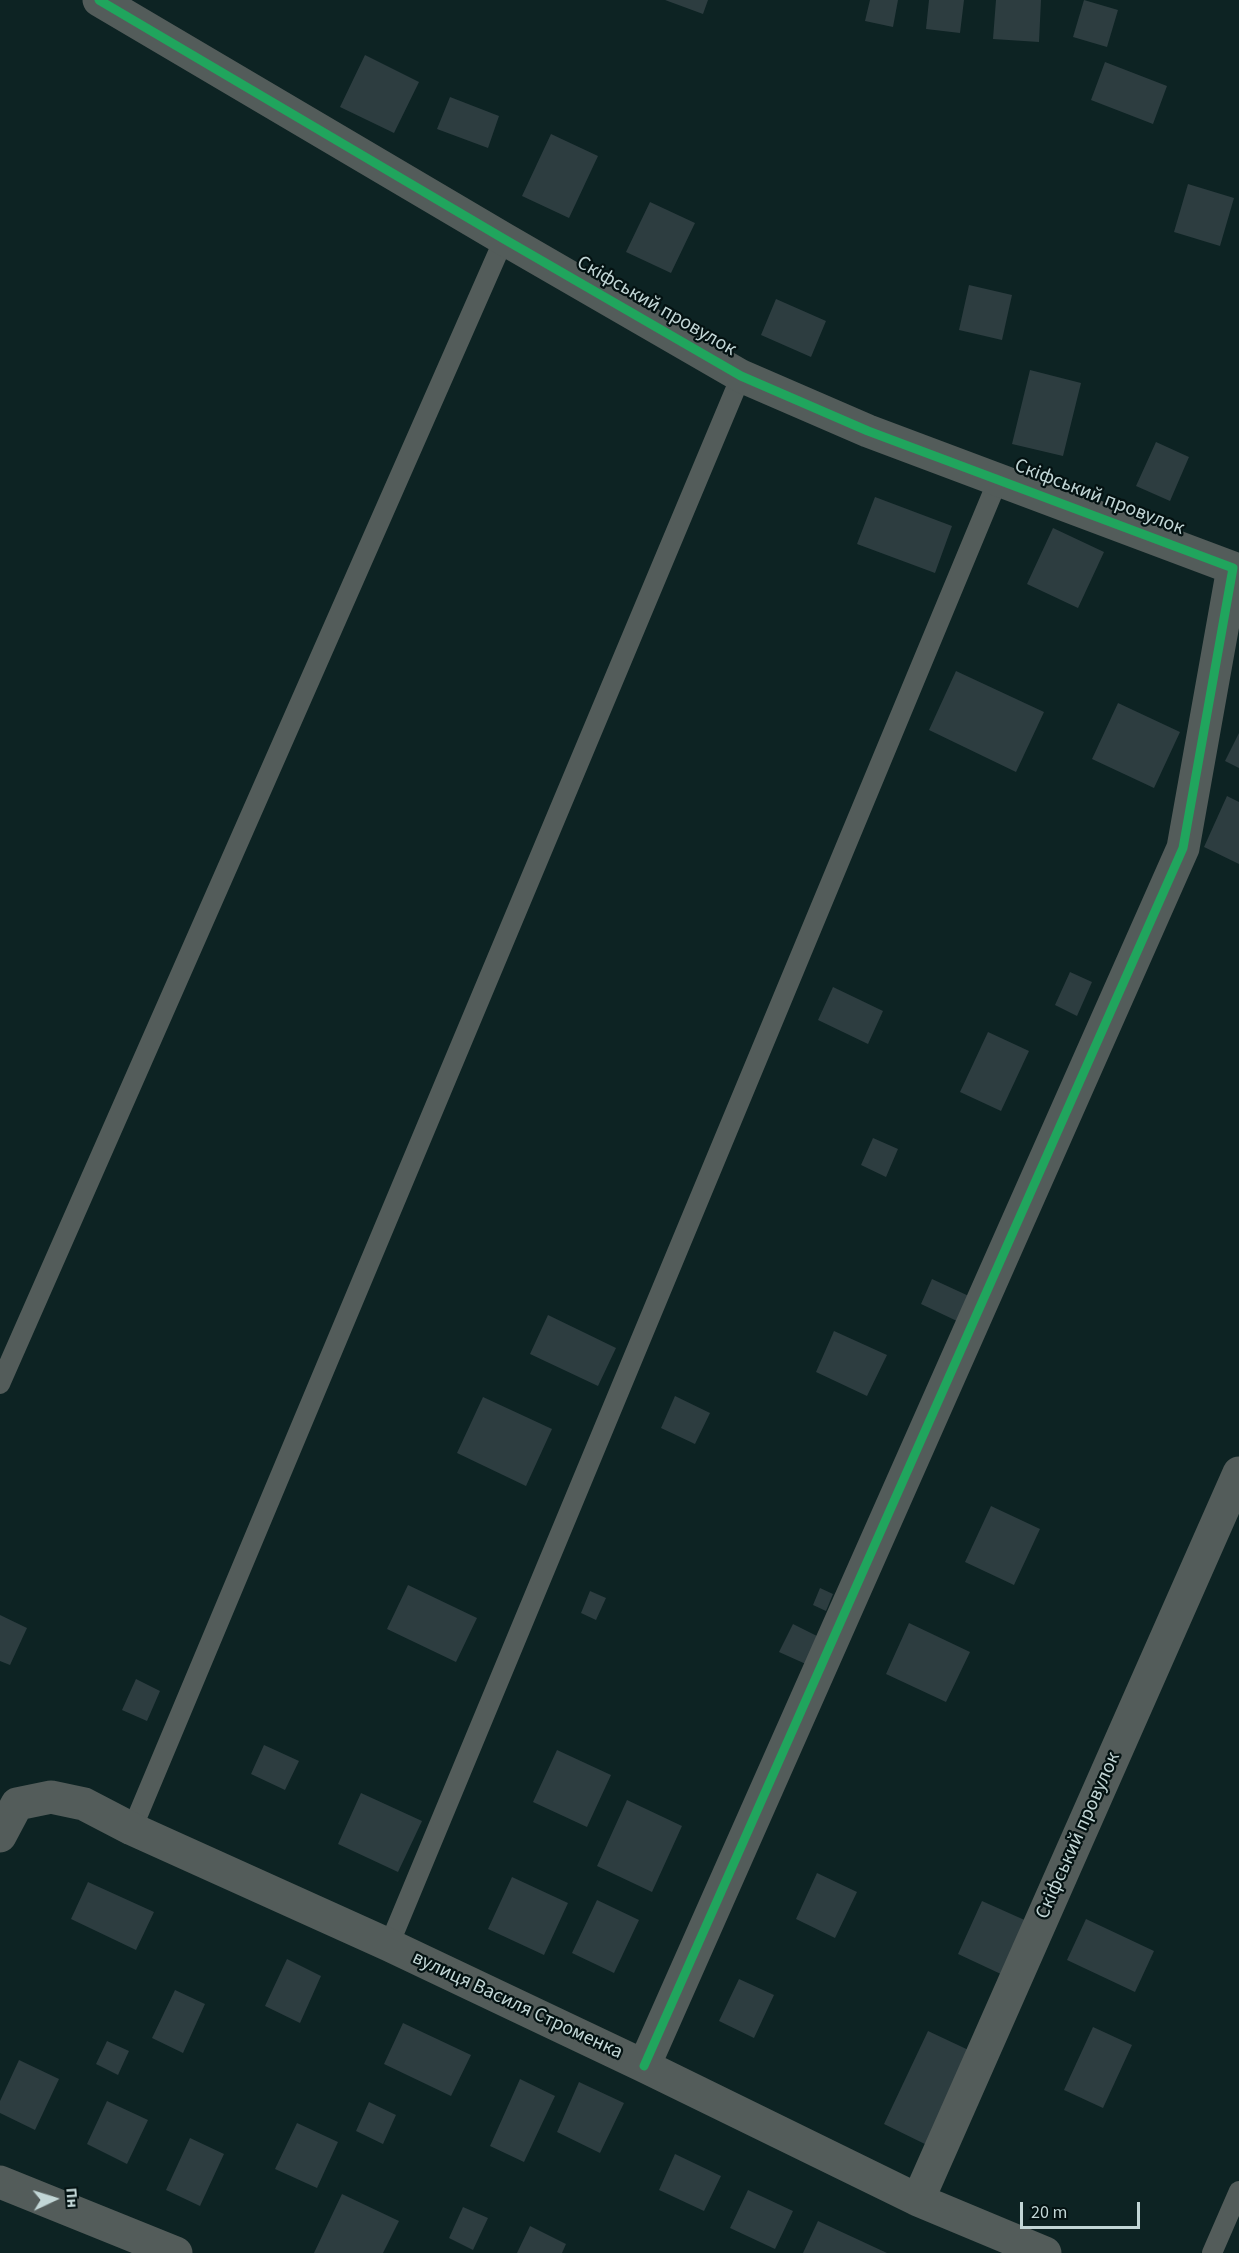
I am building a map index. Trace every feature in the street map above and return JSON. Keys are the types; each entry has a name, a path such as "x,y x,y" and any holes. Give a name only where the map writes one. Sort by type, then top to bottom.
{"street":[{"name":"Скіфський провулок","path":"99,0 741,376 868,431 1233,568 1183,849 644,2066"},
{"name":"Скіфський провулок","path":"918,2200 1239,1473"},
{"name":"вулиця Василя Строменка","path":"8,1798 51,1797 84,1804 132,1829 389,1945 644,2066 918,2200 1045,2253"},
{"path":"0,1836 8,1798"},
{"path":"0,2182 176,2253"}],"lane":[{"path":"0,1384 504,239"},
{"path":"132,1829 741,376"},
{"path":"389,1945 998,480"},
{"path":"1212,2253 1239,2191"}],"building":[{"path":"665,0 708,0 703,14"},
{"path":"870,0 898,0 893,27 865,21"},
{"path":"929,0 964,0 960,33 926,29"},
{"path":"996,0 1041,0 1039,42 993,39"},
{"path":"1084,0 1118,10 1107,47 1073,37"},
{"path":"365,55 419,82 394,133 340,107"},
{"path":"1105,62 1167,86 1153,124 1091,100"},
{"path":"450,97 499,116 488,148 437,129"},
{"path":"551,134 598,156 569,218 522,196"},
{"path":"1188,184 1234,198 1220,246 1174,232"},
{"path":"650,202 695,223 671,273 626,252"},
{"path":"969,285 1012,295 1002,340 959,330"},
{"path":"776,299 826,321 811,357 761,335"},
{"path":"1030,370 1081,383 1063,456 1012,444"},
{"path":"1156,442 1189,457 1170,501 1136,486"},
{"path":"875,497 952,526 935,573 857,544"},
{"path":"1053,528 1104,552 1078,608 1027,584"},
{"path":"956,671 1044,712 1016,772 929,730"},
{"path":"1118,703 1180,732 1154,788 1092,759"},
{"path":"1239,733 1239,768 1225,761"},
{"path":"1227,796 1239,802 1239,864 1204,847"},
{"path":"1070,972 1092,982 1077,1016 1055,1005"},
{"path":"833,987 883,1011 868,1044 818,1020"},
{"path":"988,1032 1029,1051 1001,1111 960,1092"},
{"path":"873,1138 898,1149 886,1177 861,1165"},
{"path":"932,1279 971,1297 959,1322 921,1304"},
{"path":"548,1315 616,1348 598,1386 530,1354"},
{"path":"834,1331 887,1355 867,1396 816,1372"},
{"path":"675,1396 710,1413 695,1444 661,1428"},
{"path":"483,1397 552,1429 526,1486 457,1453"},
{"path":"991,1506 1040,1529 1014,1585 965,1562"},
{"path":"408,1585 477,1618 456,1662 387,1629"},
{"path":"820,1588 833,1594 826,1611 813,1605"},
{"path":"590,1591 606,1598 596,1620 581,1613"},
{"path":"0,1615 27,1628 10,1665 0,1661"},
{"path":"909,1623 970,1652 946,1702 886,1674"},
{"path":"793,1624 821,1638 808,1665 779,1652"},
{"path":"136,1679 160,1691 147,1721 122,1710"},
{"path":"264,1745 299,1761 285,1790 251,1774"},
{"path":"557,1750 611,1775 587,1827 533,1802"},
{"path":"361,1793 422,1821 398,1872 338,1844"},
{"path":"627,1800 682,1826 652,1892 597,1866"},
{"path":"817,1873 857,1892 835,1938 796,1919"},
{"path":"512,1877 568,1903 544,1955 488,1929"},
{"path":"88,1882 154,1912 136,1950 71,1919"},
{"path":"597,1900 639,1920 614,1973 572,1953"},
{"path":"982,1901 1029,1922 1003,1975 958,1954"},
{"path":"1086,1919 1154,1951 1135,1992 1067,1960"},
{"path":"287,1959 321,1976 300,2023 265,2006"},
{"path":"739,1979 774,1995 754,2038 719,2021"},
{"path":"175,1990 205,2004 183,2053 152,2038"},
{"path":"403,2023 471,2055 451,2096 384,2064"},
{"path":"1093,2027 1132,2045 1103,2108 1064,2090"},
{"path":"928,2031 977,2054 933,2148 884,2124"},
{"path":"107,2041 129,2051 118,2075 96,2064"},
{"path":"19,2060 59,2079 35,2130 0,2113 0,2101"},
{"path":"520,2079 555,2096 524,2162 490,2146"},
{"path":"579,2082 624,2103 600,2153 557,2132"},
{"path":"107,2101 148,2120 127,2164 87,2144"},
{"path":"369,2102 396,2115 383,2144 356,2131"},
{"path":"297,2123 338,2142 317,2188 275,2169"},
{"path":"190,2138 224,2154 200,2206 166,2190"},
{"path":"675,2154 721,2176 704,2211 659,2190"},
{"path":"748,2190 793,2211 775,2249 730,2228"},
{"path":"342,2194 399,2221 383,2253 314,2253"},
{"path":"463,2207 488,2218 473,2250 449,2238"},
{"path":"818,2221 887,2253 803,2253"},
{"path":"530,2226 566,2244 562,2253 517,2253"}],"cycle path":[{"path":"99,0 741,376 868,431 1233,568 1183,848 644,2066"}]}
